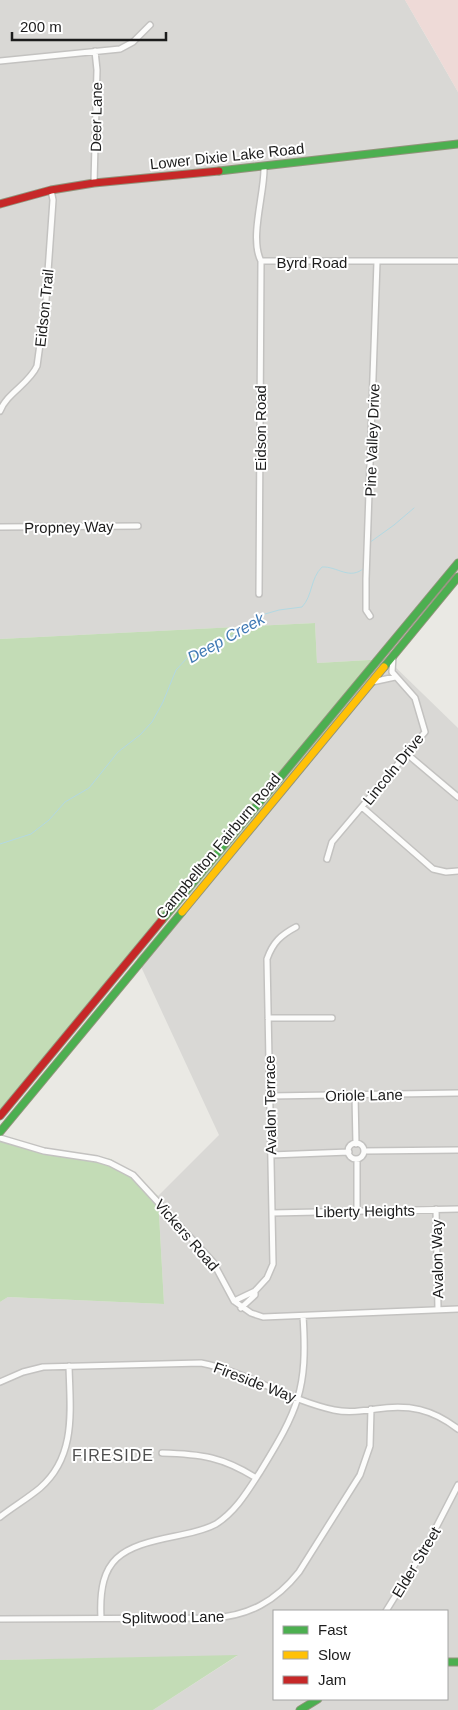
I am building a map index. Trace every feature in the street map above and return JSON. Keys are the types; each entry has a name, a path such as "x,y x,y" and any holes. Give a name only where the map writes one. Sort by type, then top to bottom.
{"main road":[{"name":"Lower Dixie Lake Road","path":"0,204 51,190 94,183 264,167 458,144"},
{"name":"Campbellton Fairburn Road","path":"0,1116 458,563"},
{"name":"Campbellton Fairburn Road","path":"0,1132 458,578"},
{"path":"304,1709 317,1700"}],"street":[{"path":"0,61 120,49 133,42 150,24"},
{"name":"Deer Lane","path":"94,183 97,70 95,51"},
{"name":"Byrd Road","path":"264,167 264,179 258,210 261,261 377,262 458,260"},
{"name":"Eidson Trail","path":"0,411 6,401 34,374 37,366 46,300 53,200 51,190"},
{"name":"Eidson Road","path":"259,594 261,261"},
{"name":"Pine Valley Drive","path":"370,616 366,610 366,580 377,262"},
{"name":"Propney Way","path":"0,527 138,526"},
{"path":"372,682 395,677 391,667 394,656"},
{"name":"Lincoln Drive","path":"327,860 332,842 425,732 415,698 405,685 395,677"},
{"path":"407,754 458,797"},
{"path":"362,807 433,869 446,872 458,871"},
{"name":"Avalon Terrace","path":"234,1301 255,1291 267,1278 273,1264 267,959 271,947 281,936 296,927"},
{"path":"268,1018 332,1018"},
{"name":"Oriole Lane","path":"270,1096 458,1093"},
{"path":"355,1095 356,1144"},
{"name":"Vickers Road","path":"0,1138 44,1150 97,1159 133,1175 213,1262 234,1301 241,1308 263,1316 303,1316 458,1308"},
{"path":"356,1144 362,1146 364,1151 361,1158 357,1159 352,1158 348,1152 350,1147 356,1144"},
{"path":"364,1151 458,1150"},
{"path":"271,1154 348,1152"},
{"path":"357,1159 357,1211"},
{"name":"Avalon Way","path":"436,1209 438,1309"},
{"name":"Liberty Heights","path":"272,1212 458,1209"},
{"name":"Avalon Terrace","path":"241,1308 255,1295 255,1291"},
{"path":"101,1618 100,1597 102,1583 109,1568 119,1555 140,1543 194,1532 214,1525 236,1507 256,1478 288,1427 299,1400 304,1362 303,1316"},
{"name":"Fireside Way","path":"0,1382 23,1372 43,1367 201,1363 225,1369 299,1400 337,1411 410,1406 428,1410 458,1429"},
{"path":"0,1517 40,1488 58,1466 66,1449 70,1432 69,1366"},
{"name":"Splitwood Lane","path":"0,1618 224,1617 253,1610 276,1596 299,1572 360,1474 370,1446 371,1410"},
{"name":"Fireside Way","path":"448,1421 458,1422"},
{"path":"162,1453 214,1457 236,1466 256,1478"},
{"name":"Elder Street","path":"387,1610 427,1545 458,1485"}],"shaded area":[{"path":"0,0 405,0 458,92 458,578 387,659 458,728 458,1710 153,1710 237,1656 0,1660 0,1302 8,1297 164,1304 158,1196 219,1135 137,958 328,733 386,659 317,663 315,623 0,639"},
{"path":"405,0 458,0 458,92 429,41"}],"green space":[{"path":"315,623 317,663 387,659 328,733 0,1117 0,639"},
{"path":"0,1136 61,1153 111,1159 158,1196 164,1304 8,1297 0,1302"},
{"path":"238,1655 153,1710 0,1710 0,1660"}],"waterway":[{"name":"Deep Creek","path":"369,543 414,508"},
{"name":"Deep Creek","path":"0,844 31,834 49,820 65,802 89,788 118,752 140,735 152,722 163,702 176,670 187,658 230,637 265,614 302,607 306,602 315,577 322,567 349,573 359,572 364,568"}],"traffic: fast":[{"path":"219,171 458,144"},
{"path":"162,920 458,563"},
{"path":"384,667 458,577"},
{"path":"0,1132 182,912"},
{"path":"448,1662 458,1662"},
{"path":"300,1710 316,1700"}],"traffic: slow":[{"path":"182,912 384,667"}],"traffic: jam":[{"path":"0,204 51,190 94,183 219,171"},
{"path":"0,1116 162,920"}],"district":[{"name":"FIRESIDE","path":"113,1455"}]}
